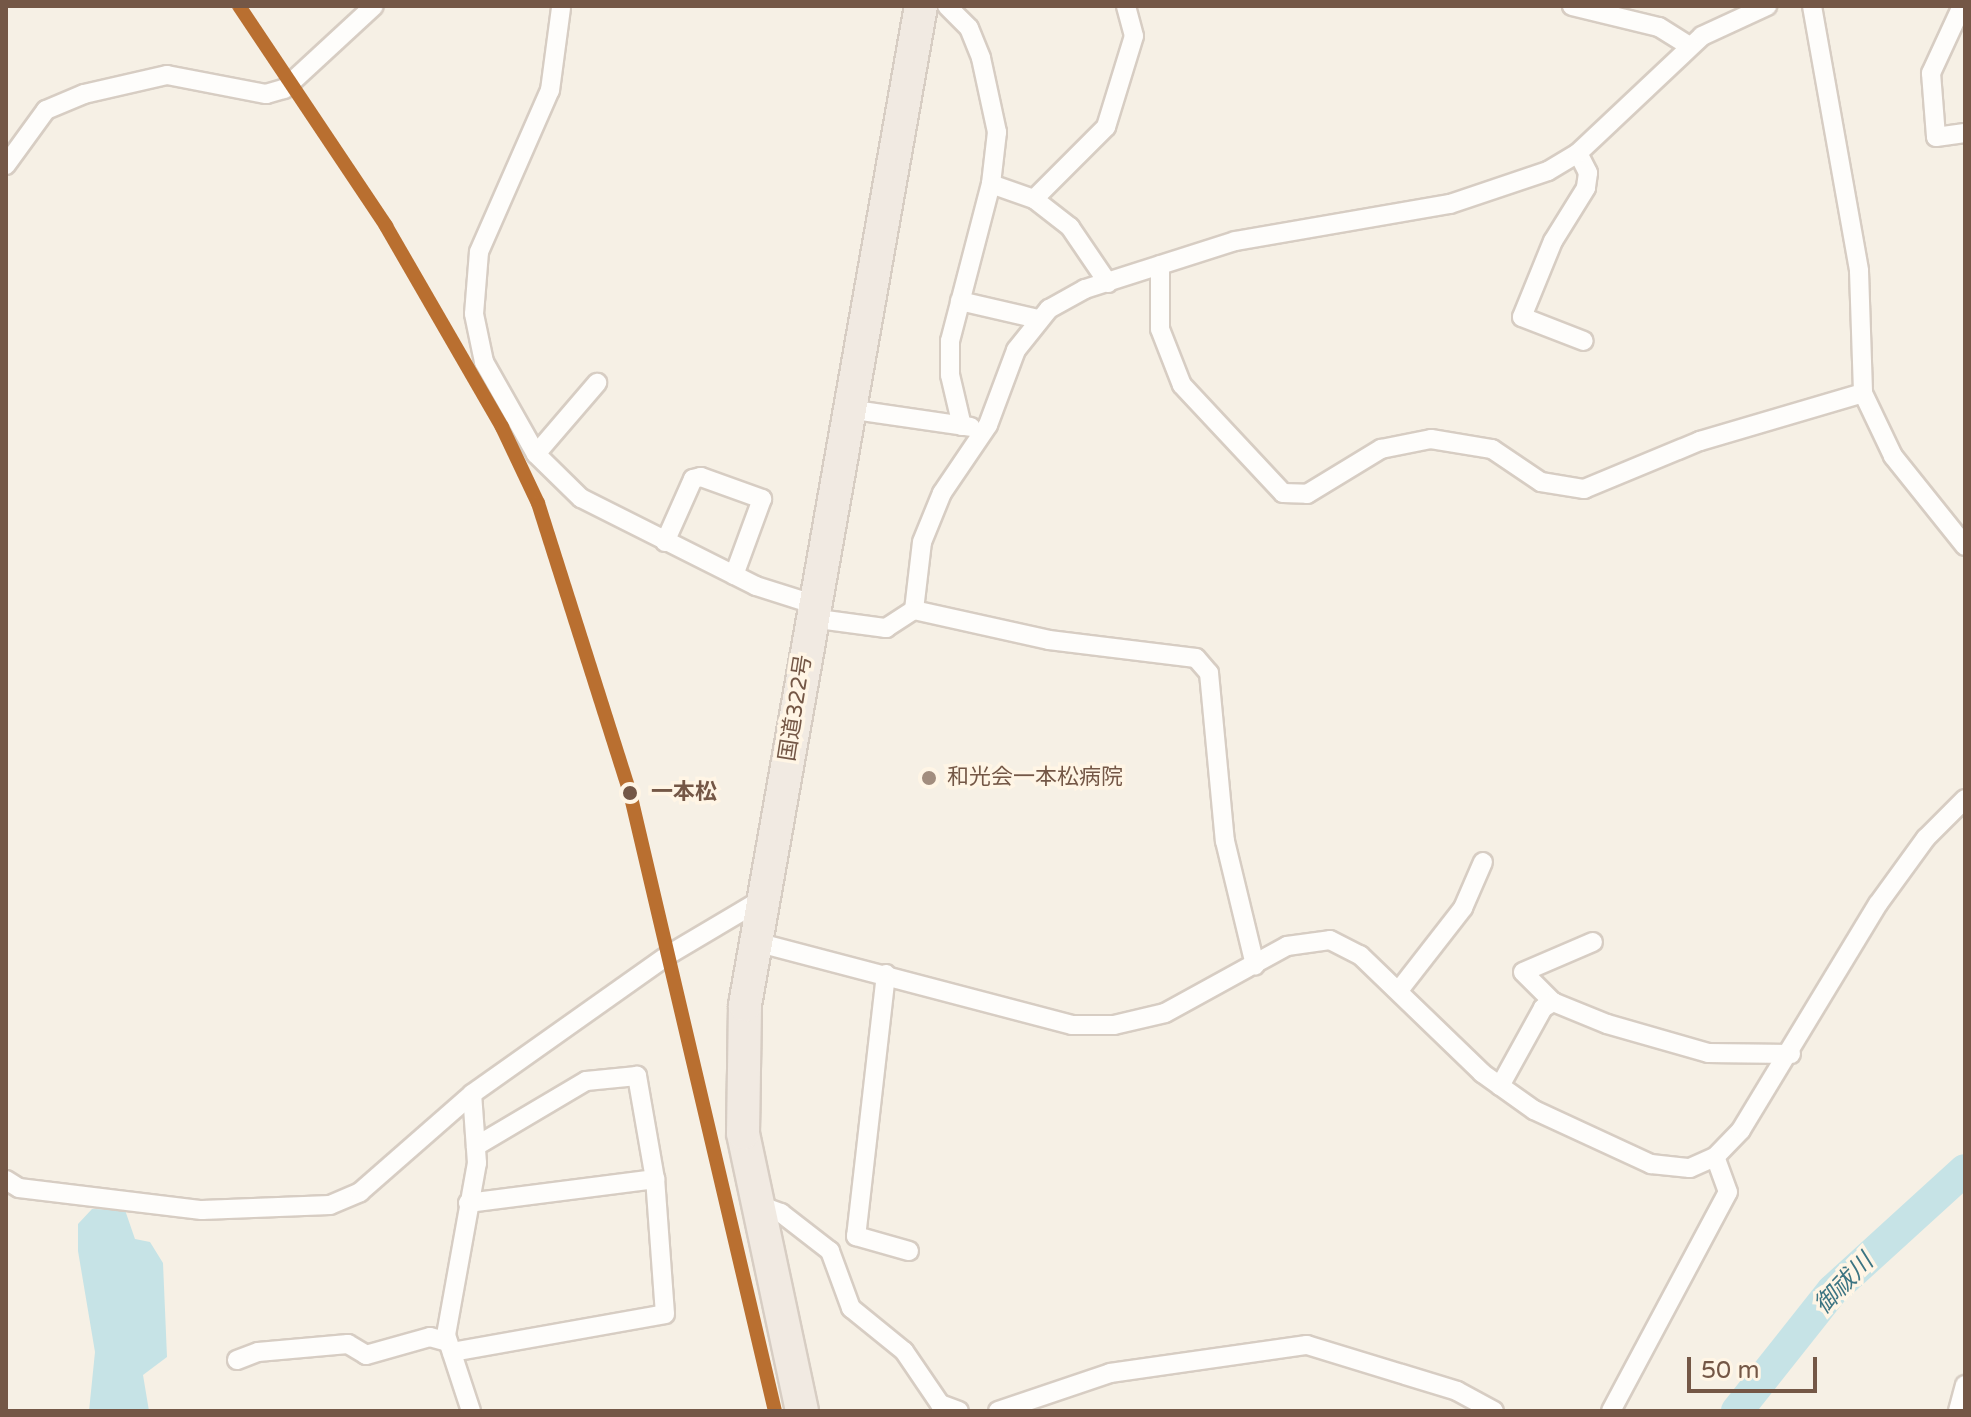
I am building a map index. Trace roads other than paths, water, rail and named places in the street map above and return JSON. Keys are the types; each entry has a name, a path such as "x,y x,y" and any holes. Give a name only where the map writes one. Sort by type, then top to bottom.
{"highway":[{"name":"国道322号","path":"802,1411 743,1133 741,1069 752,941 921,6"}],"street":[{"path":"6,165 46,110 84,94 167,75 266,94 284,89 374,6"},
{"path":"947,6 969,28 981,58 997,132 991,184 950,341 950,375 962,426"},
{"path":"1034,199 1106,127 1134,36 1126,6"},
{"path":"1572,6 1659,27 1689,46"},
{"path":"914,610 925,534 942,493 986,429 1016,350 1038,319 1068,297 1235,241 1450,204 1548,171 1578,153 1689,46 1767,6"},
{"path":"1812,6 1859,271 1863,393 1893,456 1965,546"},
{"path":"1962,6 1931,73 1936,137 1965,133"},
{"path":"555,7 550,90 479,252 474,287 481,352 536,454 581,498 665,542 812,611 886,628 914,610 1049,640 1189,655 1204,665 1211,688 1225,841 1255,965"},
{"path":"1578,153 1588,173 1586,188 1553,241 1522,317 1584,341"},
{"path":"991,184 1034,199 1070,227 1108,283"},
{"path":"1160,265 1160,329 1182,385 1283,493 1307,494 1381,449 1431,439 1492,449 1541,482 1584,489 1700,441 1863,393"},
{"path":"960,301 1038,319"},
{"path":"536,454 597,383"},
{"path":"848,409 986,429"},
{"path":"665,542 693,479 701,477 762,499 734,575"},
{"path":"752,941 1072,1025 1114,1025 1165,1013 1302,941 1330,940 1360,955 1400,989 1500,1086 1534,1110 1651,1164 1690,1168 1715,1157 1741,1130 1791,1054 1878,904 1926,838 1965,799"},
{"path":"1400,989 1463,908 1483,862"},
{"path":"10,1187 202,1210 330,1205 360,1192 472,1094 670,954 761,900"},
{"path":"1593,942 1523,972 1553,1002 1607,1024 1708,1053 1791,1054"},
{"path":"886,974 856,1236 909,1251"},
{"path":"1500,1086 1543,1008 1553,1002"},
{"path":"237,1360 258,1352 348,1344 366,1355 430,1337 449,1347 665,1314 655,1179 637,1076 586,1081 476,1146"},
{"path":"471,1411 449,1347 476,1146 472,1094"},
{"path":"1611,1411 1728,1192 1715,1157"},
{"path":"468,1203 655,1179"},
{"path":"756,1204 781,1213 830,1251 851,1308 904,1351 940,1404 959,1411"},
{"path":"998,1411 1110,1373 1307,1345 1457,1391 1494,1411"},
{"path":"1958,1411 1965,1385"}],"water":[{"path":"92,1209 125,1210 135,1239 150,1242 163,1263 167,1357 143,1375 149,1411 89,1411 95,1352 78,1251 78,1224"}],"waterway":[{"name":"御祓川","path":"1737,1411 1833,1290 1965,1170"}],"place":[{"name":"和光会一本松病院","path":"929,778"},
{"name":"一本松","path":"630,793"}]}
